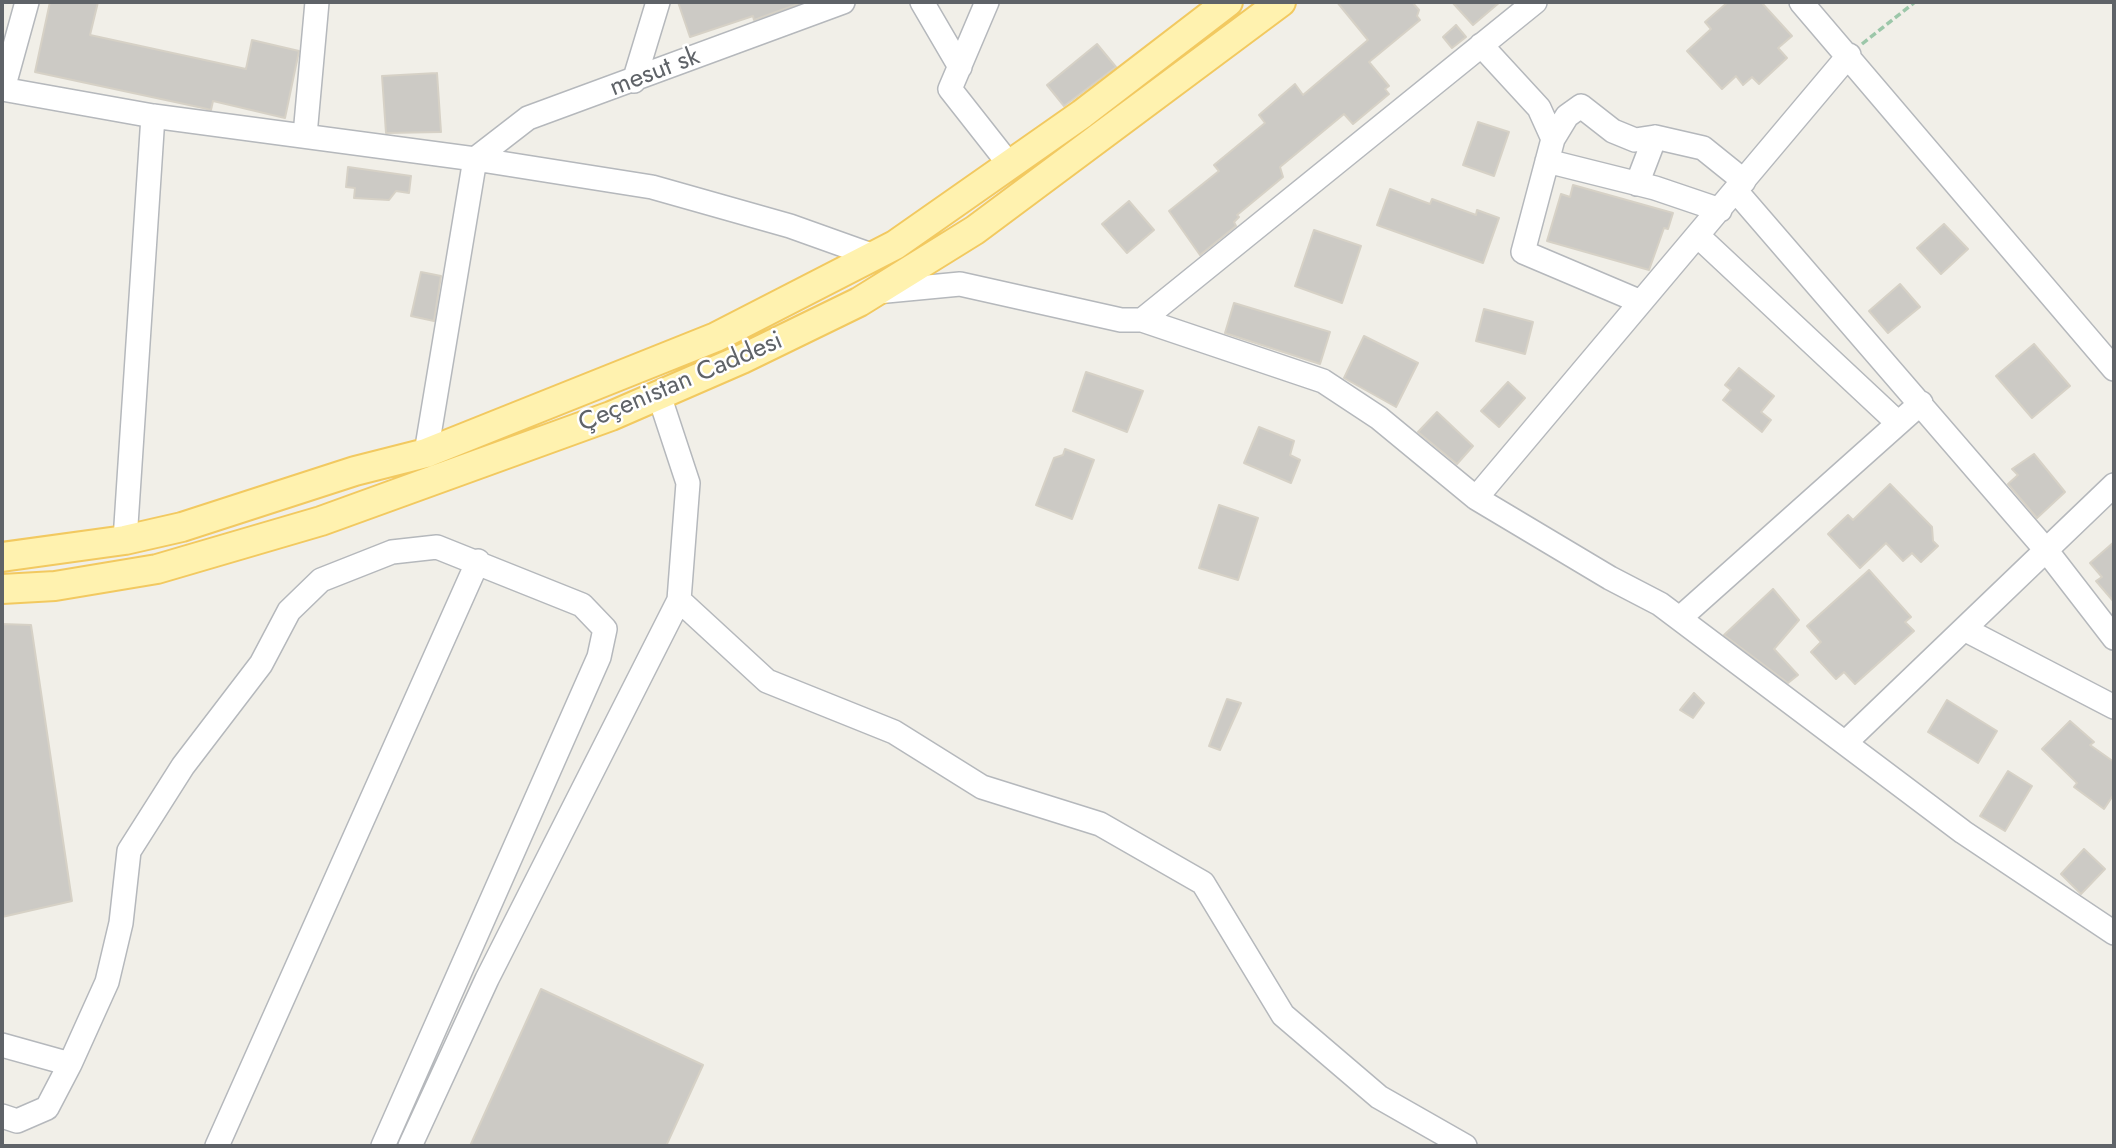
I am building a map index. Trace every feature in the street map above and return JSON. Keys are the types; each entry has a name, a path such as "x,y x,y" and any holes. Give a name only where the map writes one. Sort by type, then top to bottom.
{"main road":[{"name":"Çeçenistan Caddesi","path":"2,589 55,586 157,569 296,528 513,453 742,359 875,292 948,247 1029,193 1101,134 1281,2"},
{"name":"Çeçenistan Caddesi","path":"2,557 125,540 182,527 355,471 426,453 716,337 874,256 1082,114 1221,4"}],"street":[{"path":"27,2 2,89 153,116 475,159 652,187 790,226 874,256"},
{"path":"305,135 317,2"},
{"path":"634,81 657,2"},
{"name":"mesut sk","path":"475,159 528,118 843,2"},
{"path":"922,2 960,67"},
{"path":"987,2 950,89 1009,164"},
{"path":"1142,320 1535,2"},
{"path":"1801,2 1849,55 2114,369"},
{"path":"1481,45 1539,108 1553,139"},
{"path":"1476,498 1849,55"},
{"path":"1641,302 1523,252 1553,139 1567,116 1581,106 1613,131 1634,140 1655,137 1703,148 1740,186 2046,550 2114,638"},
{"path":"125,540 153,116"},
{"path":"1637,184 1655,137"},
{"path":"426,453 475,159"},
{"path":"1547,161 1637,184 1720,210"},
{"path":"1698,236 1898,423"},
{"path":"948,247 960,284"},
{"path":"875,292 960,284 1121,320 1142,320 1323,381 1380,418 1476,498 1680,618 1963,832 2114,933"},
{"path":"411,1146 500,954 679,600 688,483 659,395"},
{"path":"1680,618 1921,403"},
{"path":"1845,743 2114,485"},
{"path":"2,1116 17,1121 47,1108 107,982 121,923 129,851 184,766 261,664 289,611 321,580 392,552 437,547 478,561 582,605 605,629 599,657 383,1146"},
{"path":"217,1146 478,561"},
{"path":"679,600 766,681 894,732 982,787 1100,824 1203,883 1283,1015 1379,1097 1465,1146"},
{"path":"1964,629 2114,707"},
{"path":"2,1045 70,1064"}],"path":[{"path":"1849,55 1915,2"}],"building":[{"path":"50,2 98,2 90,35 246,69 252,40 299,51 285,118 213,101 211,110 35,72"},
{"path":"678,2 801,3 754,20 753,16 690,37"},
{"path":"1337,2 1412,2 1419,10 1417,16 1420,20 1369,62 1389,86 1385,89 1389,94 1353,124 1344,114 1280,167 1283,177 1237,215 1239,217 1234,222 1236,226 1200,255 1169,211 1219,171 1214,165 1265,123 1259,115 1295,84 1303,95 1368,40"},
{"path":"1452,2 1500,2 1473,25"},
{"path":"1728,2 1761,2 1792,36 1778,48 1787,58 1759,84 1752,77 1743,85 1736,76 1722,89 1687,51 1711,29 1705,22"},
{"path":"1456,25 1466,37 1452,48 1443,37"},
{"path":"1097,44 1116,67 1064,106 1047,85"},
{"path":"437,73 441,132 386,133 382,76"},
{"path":"1478,122 1509,132 1494,176 1463,165"},
{"path":"348,167 411,176 409,193 396,191 389,200 354,198 355,188 346,187"},
{"path":"1573,185 1673,213 1668,229 1664,228 1649,270 1547,241 1561,194 1570,197"},
{"path":"1390,189 1430,204 1432,199 1476,215 1477,210 1499,218 1483,263 1377,225"},
{"path":"1129,201 1154,230 1127,253 1102,224"},
{"path":"1944,224 1968,249 1941,274 1917,248"},
{"path":"1314,230 1361,246 1342,303 1295,286"},
{"path":"421,272 441,276 434,321 411,316"},
{"path":"1900,284 1920,307 1888,333 1869,311"},
{"path":"1234,303 1330,332 1320,364 1225,333"},
{"path":"1484,309 1533,322 1525,354 1476,341"},
{"path":"1364,336 1418,363 1396,407 1344,378"},
{"path":"2034,344 2070,386 2032,418 1996,376"},
{"path":"1739,368 1774,396 1761,412 1771,420 1762,432 1723,400 1731,390 1725,385"},
{"path":"1086,372 1143,391 1127,432 1073,411"},
{"path":"1508,382 1525,398 1499,427 1481,411"},
{"path":"1437,412 1473,446 1457,464 1418,432"},
{"path":"1259,427 1294,441 1290,455 1300,460 1291,483 1244,463"},
{"path":"1065,449 1094,460 1072,519 1036,505 1054,458 1063,455"},
{"path":"2034,454 2065,492 2037,518 2008,484 2018,475 2012,469"},
{"path":"1890,484 1932,527 1933,541 1938,546 1921,562 1912,553 1903,561 1886,543 1860,568 1828,534 1848,515 1853,520"},
{"path":"1219,505 1258,518 1238,580 1199,568"},
{"path":"2114,542 2114,602 2096,581 2102,577 2090,563"},
{"path":"1869,570 1911,617 1905,622 1914,631 1855,684 1844,672 1836,679 1811,652 1821,642 1807,626"},
{"path":"1773,589 1799,620 1774,649 1798,675 1788,683 1724,635"},
{"path":"2,624 31,625 72,901 2,917"},
{"path":"1694,693 1704,703 1693,718 1680,710"},
{"path":"1227,699 1241,703 1220,750 1209,746"},
{"path":"1947,700 1997,731 1978,763 1928,732"},
{"path":"2070,721 2094,742 2090,745 2114,762 2114,794 2104,809 2074,787 2077,783 2042,749"},
{"path":"2008,771 2032,786 2005,831 1980,816"},
{"path":"2084,849 2105,869 2081,894 2061,874"},
{"path":"541,989 703,1065 666,1146 470,1146"}]}
